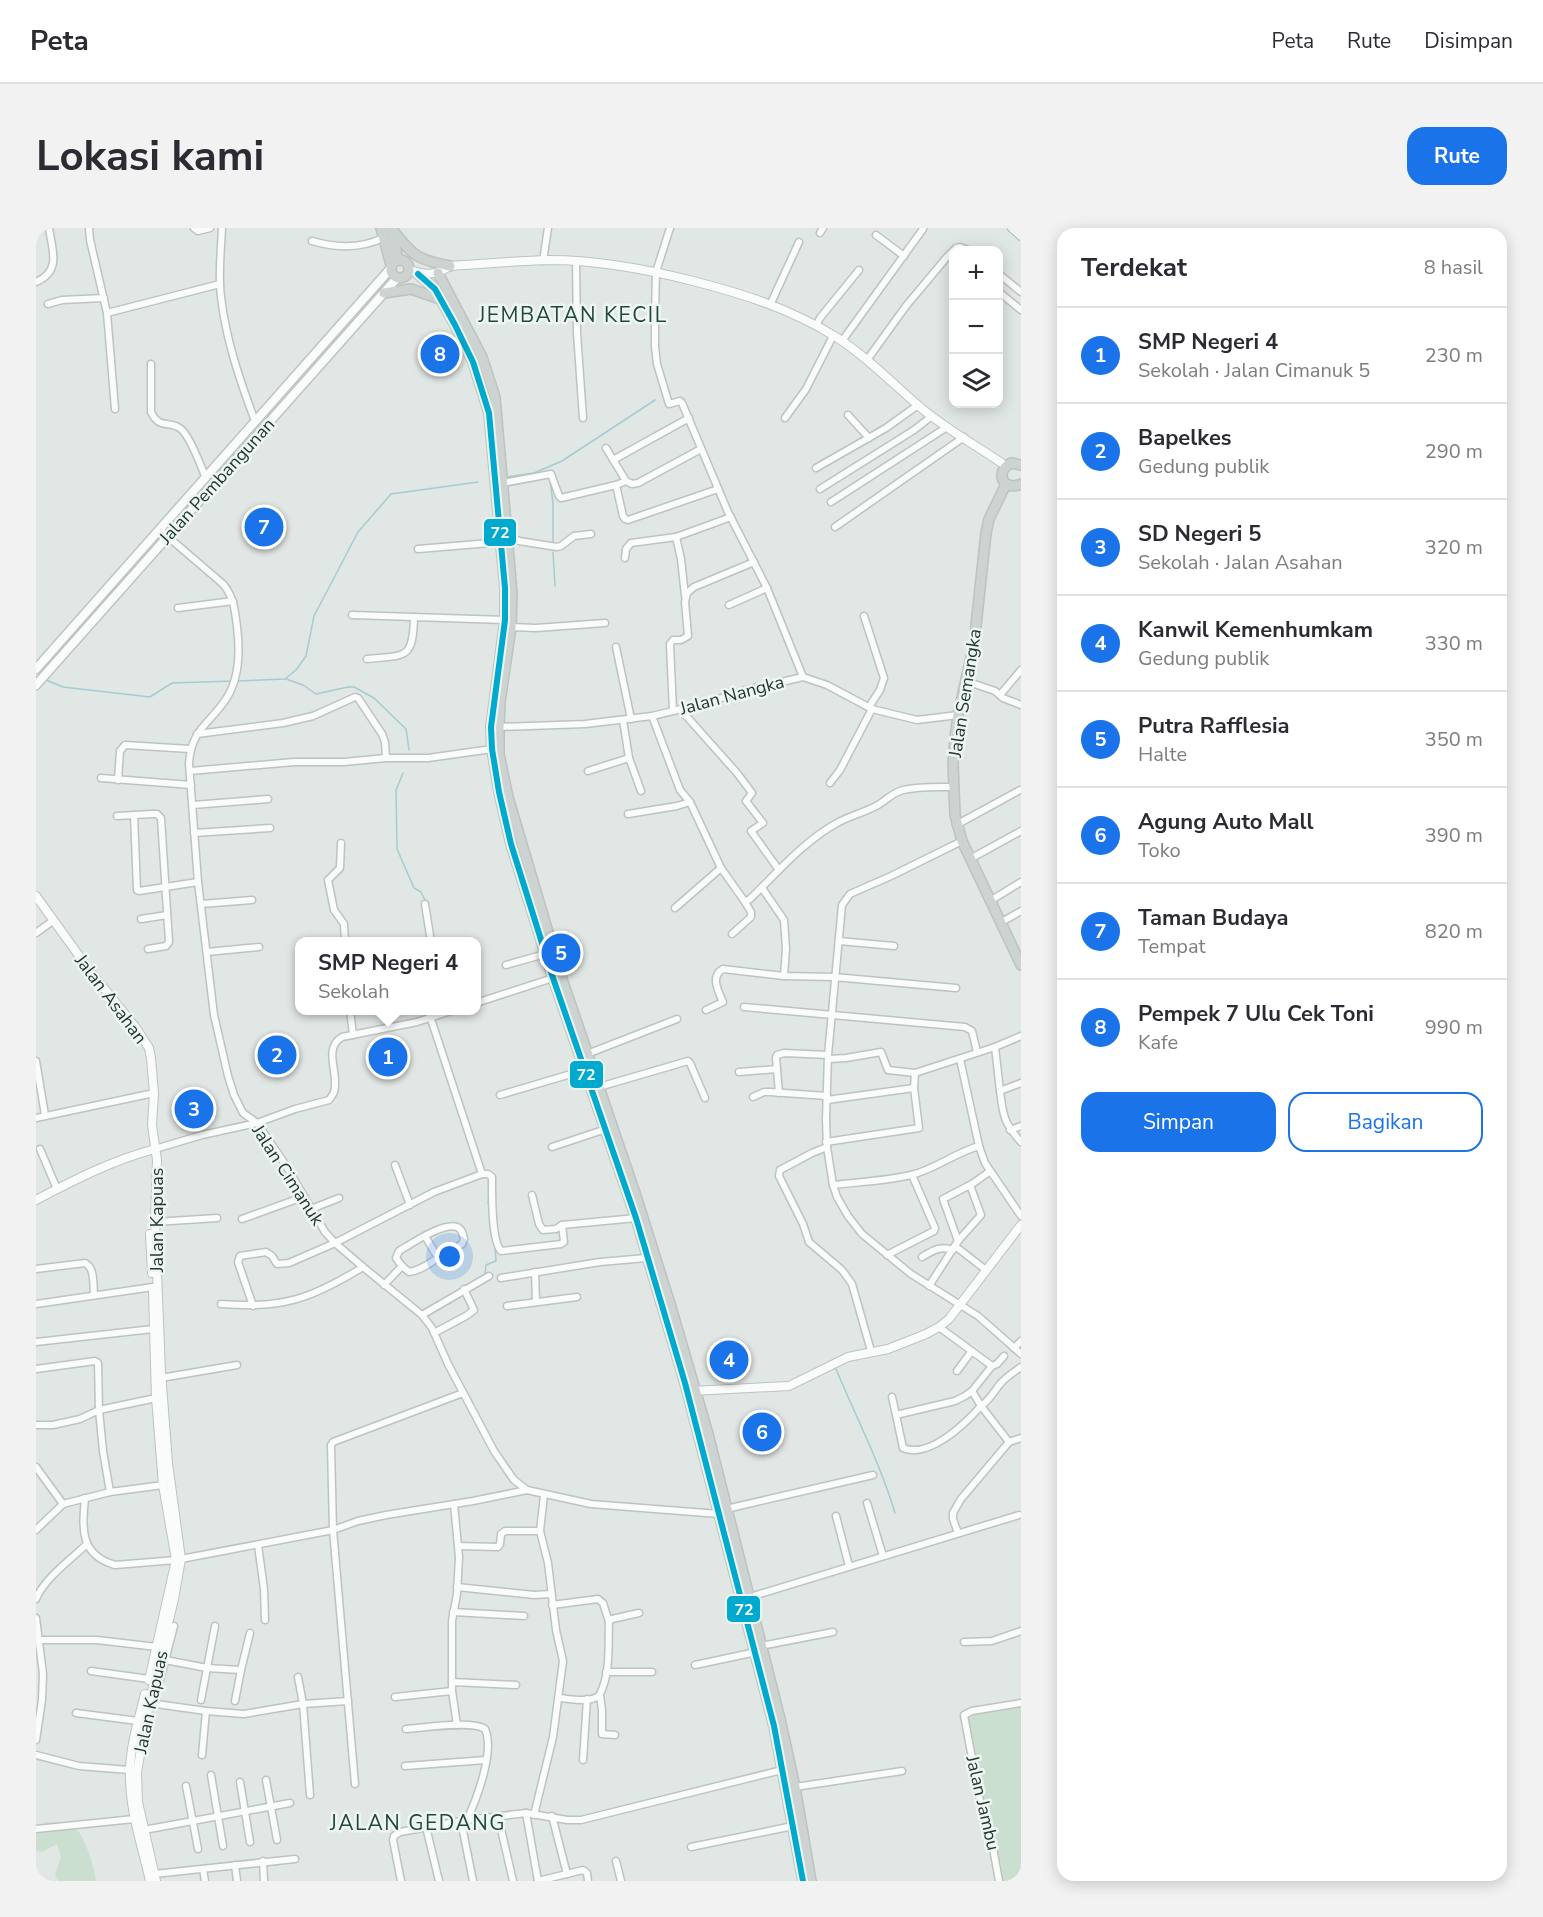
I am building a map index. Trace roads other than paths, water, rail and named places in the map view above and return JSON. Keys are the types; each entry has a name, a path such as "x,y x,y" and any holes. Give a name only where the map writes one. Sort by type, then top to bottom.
{"main road":[{"path":"381,228 393,264"},
{"path":"390,228 393,274 397,278 414,272"},
{"path":"390,228 411,253 421,259 450,266"},
{"path":"393,264 403,260 408,262 414,272 435,289 473,362 489,413 512,593 500,702 499,754 532,892 557,977 636,1218 646,1258 691,1391"},
{"name":"Jalan Pembangunan","path":"36,669 393,264"},
{"path":"438,273 482,357 492,385 503,483 506,540"},
{"name":"Jalan Pembangunan","path":"36,685 397,278"},
{"path":"384,293 411,289 440,299"},
{"path":"255,421 261,432"},
{"path":"1021,465 1011,463 1002,473 1006,484 1014,487 1021,484"},
{"name":"Jalan Semangka","path":"1006,484 992,513 986,533 978,614 958,715 953,764 956,825 1000,923 1017,948 1021,965"},
{"path":"508,624 491,727 499,792 511,844 532,892 545,954 557,977 587,1054 588,1070 599,1087 636,1196 691,1391 759,1649 787,1769 793,1826 803,1881"},
{"path":"64,638 72,643"},
{"path":"722,1512 750,1597 759,1649"},
{"path":"787,1769 795,1787 811,1881"}],"street":[{"path":"36,282 48,275 54,265 49,228"},
{"path":"89,228 107,313 115,409"},
{"path":"194,228 202,231 210,228"},
{"path":"222,228 220,284 228,339 239,379 255,421"},
{"path":"543,261 548,228"},
{"path":"670,228 656,272 655,347 657,364 670,405 682,402 731,518 767,588 803,677"},
{"path":"1011,228 1021,237"},
{"path":"842,341 923,229"},
{"path":"876,235 904,256"},
{"path":"312,242 335,247 365,245 383,238"},
{"path":"771,303 800,242"},
{"path":"867,360 906,306 949,255"},
{"path":"576,261 578,351 583,418"},
{"path":"414,272 438,273 450,266 576,261 656,272 719,287 771,303 842,341 932,416 1006,466"},
{"path":"816,326 859,270"},
{"path":"1003,277 1021,292"},
{"path":"107,313 220,284"},
{"path":"1003,295 1021,310"},
{"path":"48,304 62,300 104,298"},
{"path":"785,418 806,389 834,336"},
{"path":"151,364 151,412 154,419 161,424 182,430 206,478"},
{"path":"816,468 886,428 918,405"},
{"path":"848,415 869,438"},
{"path":"820,489 914,430 932,416"},
{"path":"614,460 689,418"},
{"path":"831,502 947,427"},
{"path":"835,527 964,437"},
{"path":"606,448 630,484 638,483 701,448"},
{"path":"503,483 551,474 561,498 626,481"},
{"path":"616,485 624,519 628,520 718,489"},
{"path":"625,558 626,549 632,543 676,537 731,518"},
{"name":"Jalan Cimanuk","path":"160,530 228,590 233,601 239,648 236,674 231,691 197,734 190,749 189,771 198,882 214,1015 228,1076 243,1113 257,1124 285,1164 325,1232 384,1285 422,1315 434,1333 463,1393 504,1468 527,1490 608,1506 722,1512 873,1475"},
{"path":"418,549 506,540 557,547 574,536 591,534"},
{"path":"673,711 670,644 673,640 684,640 688,636 681,559 676,537"},
{"path":"685,596 693,587 754,562"},
{"path":"729,605 767,588"},
{"path":"178,608 233,601"},
{"path":"352,615 414,617 536,628 605,623"},
{"path":"830,783 840,770 884,678 864,616"},
{"path":"367,659 398,655 410,650 414,617"},
{"path":"616,647 632,719"},
{"path":"1000,695 1021,670"},
{"name":"Jalan Nangka","path":"499,727 576,725 652,716 706,704 746,690 803,677 827,685 870,708 917,720 958,715"},
{"path":"966,681 995,691 1004,699 1021,705"},
{"path":"197,734 283,723 313,716 358,698 382,734 386,758"},
{"path":"680,709 729,764 752,794 746,801 763,823 751,831 779,870"},
{"path":"652,716 680,790 690,802 721,868 752,914 748,921 732,934"},
{"path":"622,720 629,758 641,792"},
{"path":"118,780 120,751 124,745 190,749"},
{"path":"189,771 294,762 428,758 492,749"},
{"path":"588,771 629,758"},
{"path":"101,778 191,785"},
{"path":"745,902 825,830 839,821 877,806 892,794 918,788 954,787"},
{"path":"956,825 1020,790"},
{"path":"193,805 268,799"},
{"path":"628,814 690,802"},
{"path":"117,816 157,814 161,818 168,944 164,947 148,949"},
{"path":"134,815 136,889 139,891 198,882"},
{"path":"194,833 270,828"},
{"path":"970,859 1021,831"},
{"path":"962,841 850,894 842,905 834,976 826,1145 833,1185 848,1216 862,1234 929,1286 978,1316 1021,1354"},
{"path":"341,843 339,871 328,880 334,910 344,924 345,937"},
{"path":"675,908 721,868"},
{"path":"990,901 1021,882"},
{"path":"762,888 784,920 786,949 783,976"},
{"name":"Jalan Asahan","path":"36,896 80,958 145,1041 151,1058 154,1094 152,1125 154,1149"},
{"path":"201,904 252,900"},
{"path":"425,904 430,937"},
{"path":"1000,923 1021,911"},
{"path":"141,919 167,915"},
{"path":"36,933 54,920"},
{"path":"839,941 894,945"},
{"path":"207,952 259,947"},
{"path":"506,965 545,954"},
{"path":"706,1010 723,1002 716,983 717,972 720,970 783,976 834,976 957,988"},
{"path":"481,1002 557,977"},
{"path":"744,1007 969,1028 972,1031 977,1052"},
{"path":"350,1015 353,1035"},
{"path":"36,1200 133,1154 202,1135 257,1124 296,1109 329,1100 335,1091 332,1048 334,1043 342,1037 425,1015"},
{"path":"429,1015 482,1174"},
{"path":"587,1054 677,1019"},
{"path":"779,1093 776,1058 779,1054 846,1058 881,1052 888,1070 915,1073 995,1047 1021,1036"},
{"path":"995,1047 1004,1116 1010,1130 1021,1142"},
{"path":"960,1059 979,1146 989,1172 1021,1216"},
{"path":"36,1061 45,1115"},
{"path":"599,1087 688,1061 705,1098"},
{"path":"739,1072 777,1069"},
{"path":"500,1095 588,1070"},
{"path":"871,1351 852,1284 842,1270 809,1242 803,1224 779,1176 780,1170 826,1145 920,1128 914,1088 915,1073"},
{"path":"1000,1091 1021,1083"},
{"path":"753,1097 764,1092 827,1098 914,1088"},
{"path":"36,1118 154,1094"},
{"path":"1010,1130 1021,1125"},
{"path":"552,1147 606,1129"},
{"path":"833,1185 912,1175 941,1163 959,1152 979,1146"},
{"path":"40,1149 57,1189"},
{"name":"Jalan Kapuas","path":"153,1879 134,1819 129,1770 138,1721 178,1559 163,1485 165,1464 155,1222 157,1160 154,1149"},
{"name":"Jalan Kapuas","path":"153,1879 138,1802 137,1772 148,1702 162,1659 174,1599 178,1559 156,1398 151,1218 154,1149"},
{"path":"394,1165 410,1205"},
{"path":"986,1270 955,1246 943,1199 989,1172"},
{"path":"253,1306 238,1262 240,1256 266,1252 272,1256 275,1263 289,1263 335,1243 434,1192 482,1174 492,1177 494,1222 501,1251 561,1245 564,1242 562,1225"},
{"path":"887,1255 934,1231 935,1228 912,1175"},
{"path":"929,1286 955,1246 981,1215 970,1185"},
{"path":"532,1195 541,1229 636,1218"},
{"path":"243,1219 303,1197"},
{"path":"311,1209 339,1198"},
{"path":"155,1222 217,1218"},
{"path":"691,1391 789,1386 848,1357 888,1349 926,1334 939,1327 961,1304 1021,1226"},
{"path":"449,1227 457,1227 464,1239 462,1244 422,1268 408,1272 396,1257 399,1251 425,1236 449,1227"},
{"path":"425,1236 438,1258"},
{"path":"922,1257 938,1248 955,1246"},
{"path":"501,1278 600,1262 646,1258"},
{"path":"36,1269 89,1264 94,1295"},
{"path":"384,1285 402,1266"},
{"path":"221,1304 253,1306 284,1303 309,1296 363,1267"},
{"path":"535,1272 537,1302"},
{"path":"422,1315 489,1276"},
{"path":"36,1304 153,1287"},
{"path":"434,1333 474,1310 464,1289"},
{"path":"507,1306 578,1297"},
{"path":"939,1327 992,1366"},
{"path":"36,1342 153,1329"},
{"path":"1014,1348 1021,1341"},
{"path":"957,1371 971,1352"},
{"path":"896,1415 955,1401 972,1391 992,1366 1005,1356"},
{"path":"36,1369 97,1362 103,1451 110,1492"},
{"path":"161,1378 237,1365"},
{"path":"892,1397 903,1448 915,1449 944,1440 971,1418 991,1398 1000,1384 1021,1367"},
{"path":"972,1391 1009,1442"},
{"path":"355,1784 333,1530 331,1447 333,1442 463,1393"},
{"path":"36,1425 53,1425 80,1419 99,1410 156,1398"},
{"path":"958,1533 953,1513 961,1499 1009,1442 1021,1438"},
{"path":"37,1470 63,1504"},
{"path":"36,1530 63,1504 110,1492 163,1485"},
{"path":"85,1498 83,1521 86,1545 106,1562 115,1565 178,1559 258,1545 333,1530 358,1521 527,1490"},
{"path":"534,1815 553,1737 563,1660 552,1605 548,1563 540,1531 544,1495"},
{"path":"867,1503 883,1556"},
{"path":"454,1504 458,1546 457,1587 453,1612 452,1691 457,1725"},
{"path":"750,1597 1019,1515"},
{"path":"836,1516 849,1566"},
{"path":"458,1546 498,1547 501,1534 505,1530 540,1531"},
{"path":"36,1599 41,1589 86,1545"},
{"path":"258,1545 264,1588 265,1620"},
{"path":"457,1587 534,1595 551,1594"},
{"path":"552,1605 598,1599 603,1603 609,1622 609,1642 606,1672 600,1695 602,1734 615,1735"},
{"path":"453,1612 524,1616"},
{"path":"609,1622 612,1619 639,1613"},
{"path":"36,1618 42,1700 36,1740"},
{"path":"157,1692 162,1659 174,1626"},
{"path":"201,1700 215,1626"},
{"path":"964,1642 992,1641 1021,1631"},
{"path":"694,1665 833,1632"},
{"path":"235,1701 250,1633"},
{"path":"38,1640 97,1640 157,1647"},
{"path":"162,1659 207,1668 241,1670"},
{"path":"91,1671 149,1679"},
{"path":"606,1672 652,1672"},
{"path":"298,1677 303,1704 310,1795"},
{"path":"452,1682 516,1685"},
{"path":"395,1698 452,1691"},
{"path":"559,1698 587,1700 600,1695"},
{"path":"583,1760 587,1700"},
{"path":"148,1702 243,1714 303,1704 348,1701"},
{"name":"Jalan Jambu","path":"999,1881 993,1847 982,1812 964,1718 966,1713 1021,1703"},
{"path":"202,1755 206,1711"},
{"path":"76,1713 138,1721"},
{"path":"406,1729 457,1725 484,1727 488,1739 486,1760 477,1799 464,1820 473,1881"},
{"path":"36,1755 79,1766 129,1770"},
{"path":"405,1766 486,1760"},
{"path":"401,1881 393,1838 400,1832 464,1820 526,1813 552,1816 567,1821 591,1818 787,1769"},
{"path":"795,1787 902,1771"},
{"path":"212,1775 223,1846"},
{"path":"266,1780 277,1840"},
{"path":"240,1782 250,1842"},
{"path":"186,1786 198,1849"},
{"path":"144,1830 290,1803"},
{"path":"526,1813 538,1881 586,1871 588,1881"},
{"path":"498,1816 513,1881"},
{"path":"552,1816 563,1877"},
{"path":"36,1829 134,1819"},
{"path":"691,1846 793,1826"},
{"path":"426,1827 439,1881"},
{"path":"153,1879 235,1864 295,1859"},
{"path":"263,1861 264,1881"},
{"path":"616,1861 621,1881"},
{"path":"235,1864 237,1881"},
{"path":"202,1869 205,1881"}],"waterway":[{"path":"507,477 534,473 562,461 655,400"},
{"path":"550,480 553,503 553,543"},
{"path":"237,681 285,679 296,670 306,656 314,616 358,532 391,494 478,482"},
{"path":"553,552 555,586"},
{"path":"286,679 303,685 316,694 354,687 374,698 406,729 409,750"},
{"path":"46,680 63,687 150,697 172,683 233,681"},
{"path":"403,773 396,790 397,849 414,888 421,892 425,900"},
{"path":"488,1202 490,1210"},
{"path":"485,1274 486,1265 496,1261 495,1245"},
{"path":"836,1369 875,1458 895,1513"}],"place":[{"name":"Pempek 7 Ulu Cek Toni","path":"440,354"},
{"name":"Taman Budaya","path":"264,527"},
{"name":"Putra Rafflesia","path":"561,953"},
{"name":"Bapelkes","path":"277,1055"},
{"name":"SMP Negeri 4","path":"388,1057"},
{"name":"SD Negeri 5","path":"194,1109"},
{"name":"Kanwil Kemenhumkam","path":"729,1360"},
{"name":"Agung Auto Mall","path":"762,1432"}],"district":[{"name":"JEMBATAN KECIL","path":"573,315"},
{"name":"JALAN GEDANG","path":"418,1823"}]}
